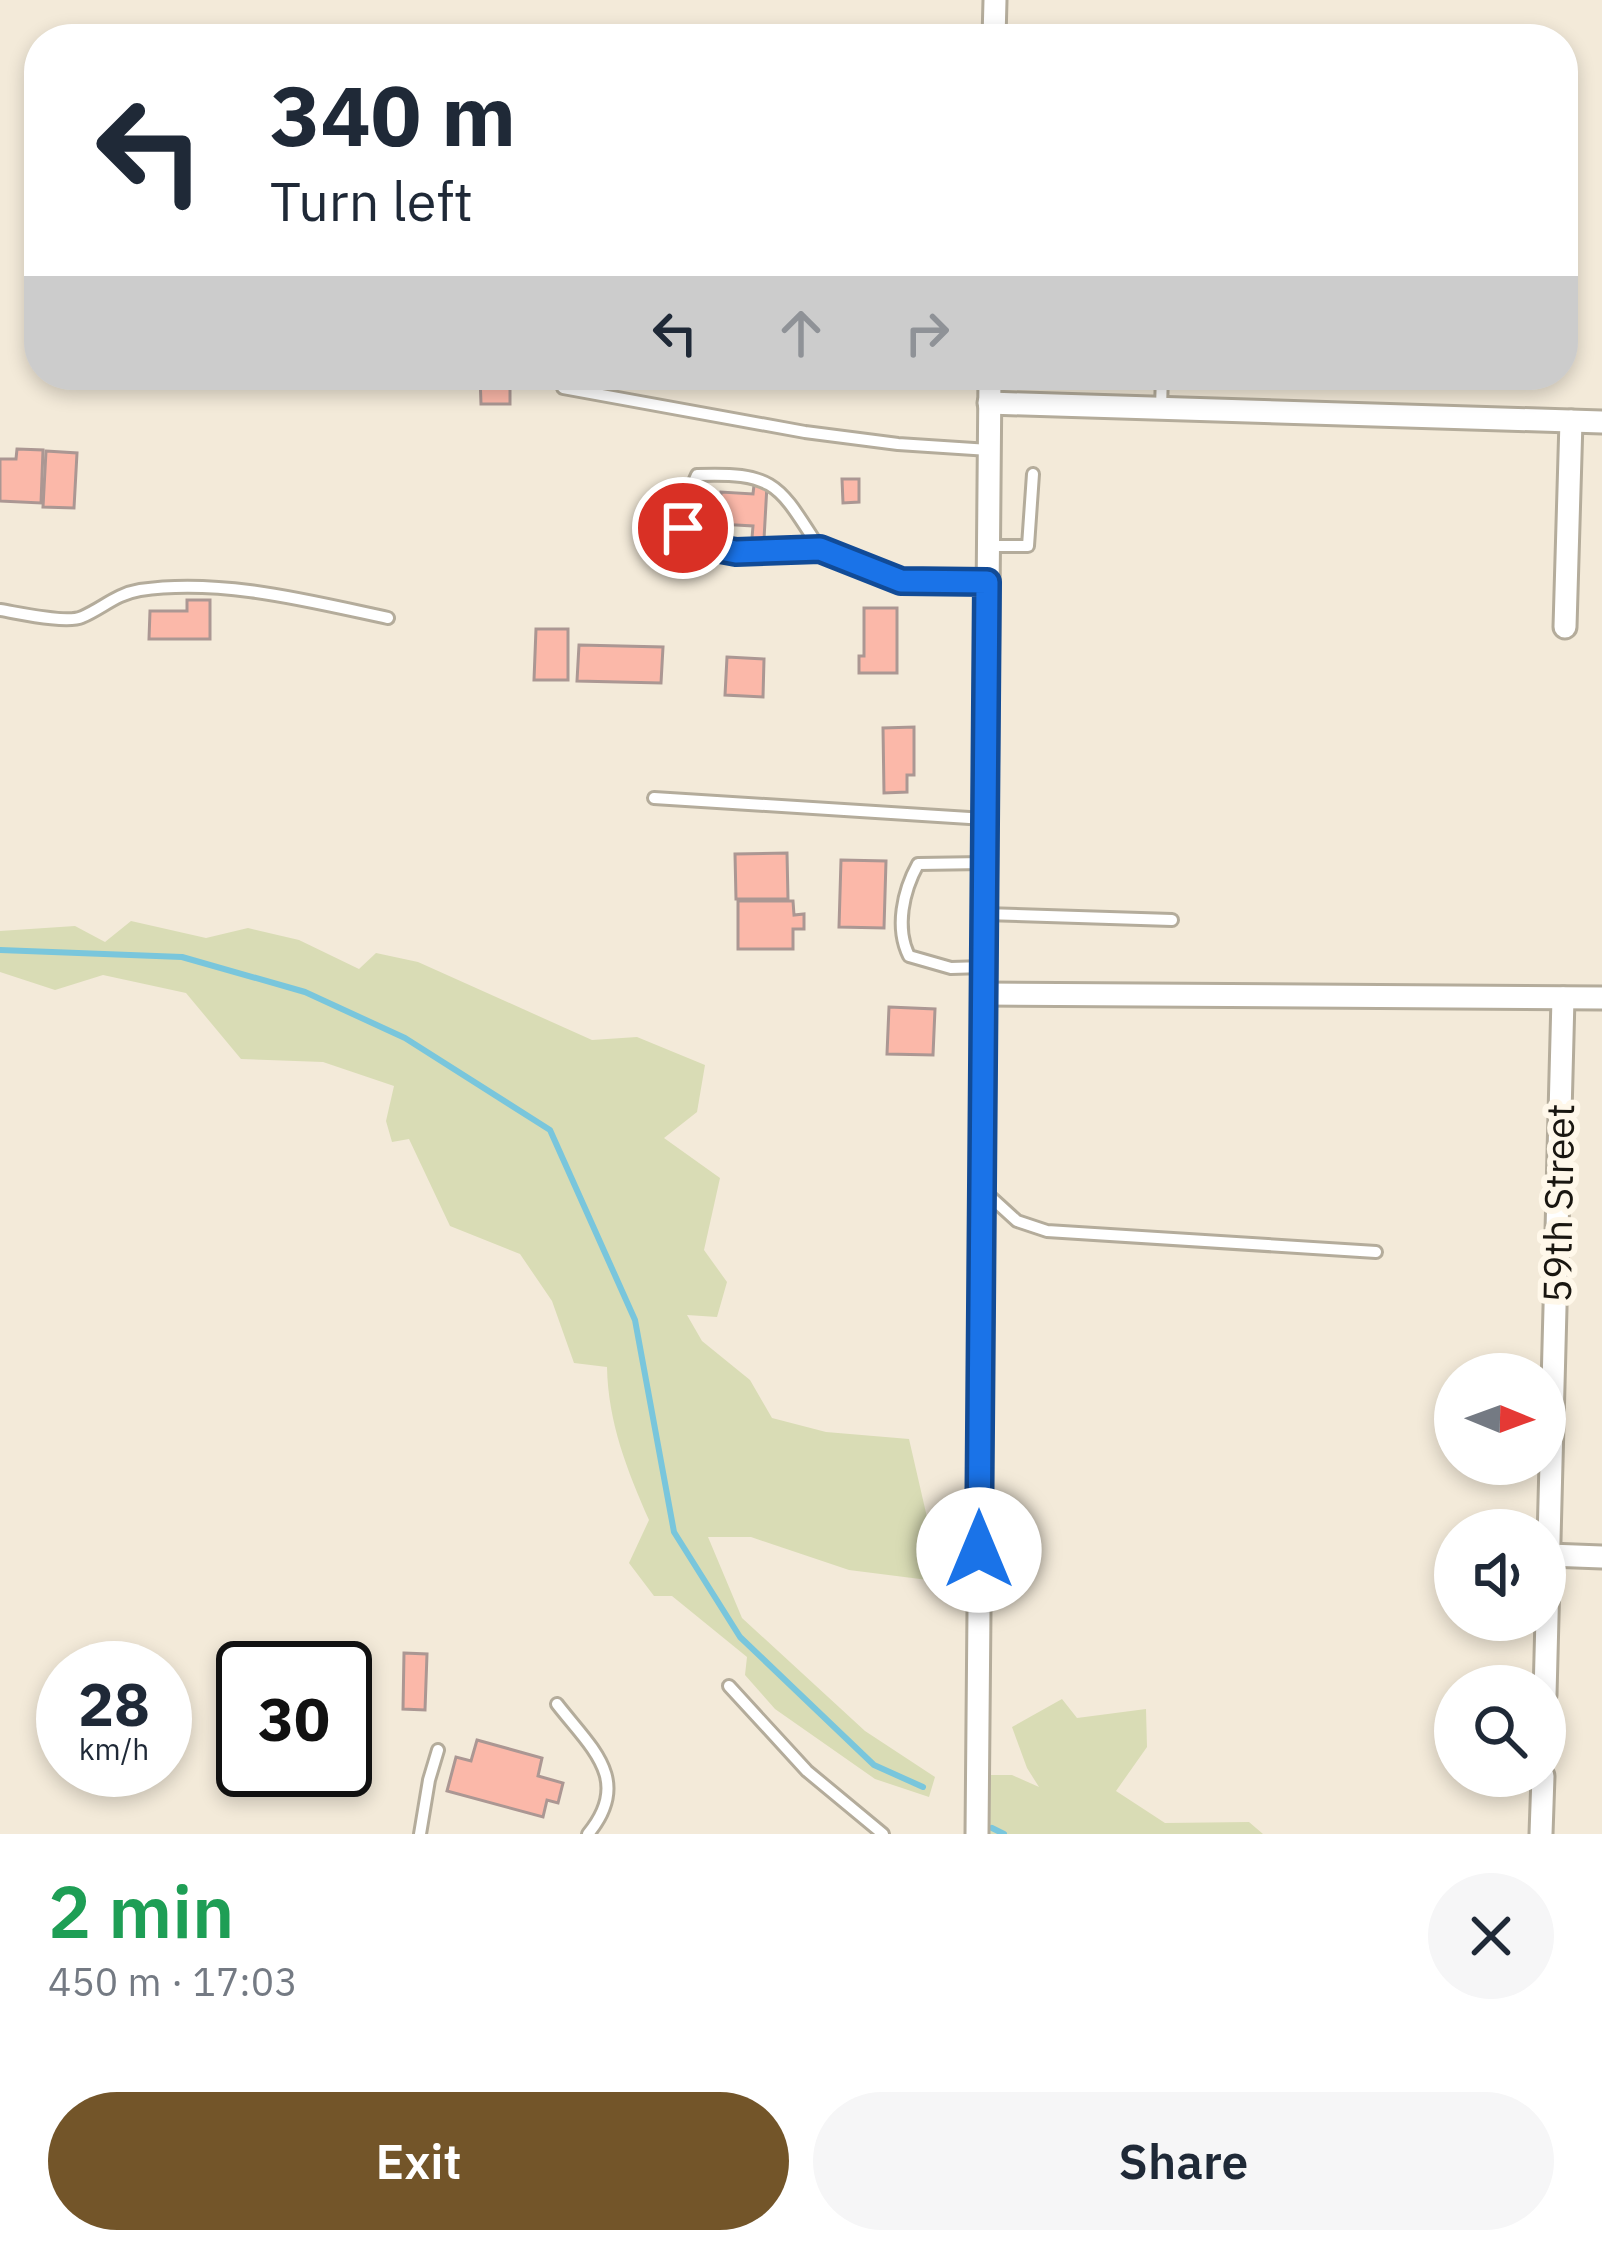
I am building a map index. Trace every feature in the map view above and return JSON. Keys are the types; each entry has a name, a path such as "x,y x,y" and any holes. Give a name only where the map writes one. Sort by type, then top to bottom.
{"street":[{"path":"977,1834 989,390"},
{"path":"989,403 1602,422"},
{"path":"1565,627 1571,422"},
{"path":"983,994 1602,998"},
{"name":"59th Street","path":"1550,1509 1563,998"},
{"path":"1566,1556 1602,1557"},
{"path":"1541,1834 1542,1797"}],"lane":[{"path":"573,390 806,432 989,450"},
{"path":"1161,408 1162,390"},
{"path":"988,546 1028,545 1033,475"},
{"path":"820,549 779,488 746,477 697,476 685,502 683,528 698,545 736,552 820,549 901,581 987,582"},
{"path":"0,610 77,620 114,597 142,590 212,589 296,598 388,618"},
{"path":"654,798 985,819"},
{"path":"983,967 951,968 909,956 902,940 906,886 918,864 984,862"},
{"path":"984,914 1172,920"},
{"path":"982,1189 1017,1221 1047,1231 1376,1252"},
{"path":"729,1686 807,1771 883,1834"},
{"path":"556,1704 602,1762 610,1782 605,1808 588,1834"},
{"path":"420,1834 438,1750"}],"green space":[{"path":"131,921 206,938 248,928 299,940 359,969 376,953 418,962 592,1040 637,1037 705,1065 697,1112 664,1138 720,1178 704,1250 727,1282 717,1317 687,1315 702,1341 750,1380 772,1418 826,1432 909,1439 929,1526 928,1580 849,1570 751,1537 708,1537 742,1618 865,1731 935,1777 929,1797 875,1779 775,1709 745,1675 747,1657 672,1596 654,1596 629,1563 649,1520 620,1445 607,1367 574,1363 552,1301 520,1254 450,1226 409,1139 392,1142 386,1121 394,1086 323,1062 241,1059 186,993 103,975 55,990 0,972 0,931 75,926 105,942"},
{"path":"1062,1699 1077,1718 1146,1709 1147,1747 1116,1791 1165,1823 1249,1822 1263,1834 977,1834 977,1775 1012,1775 1039,1787 1012,1727"}],"building":[{"path":"481,390 510,390 510,404 481,404"},
{"path":"17,449 43,450 41,503 0,501 0,459 16,459"},
{"path":"46,451 77,453 74,508 43,507"},
{"path":"842,479 859,479 859,502 843,503"},
{"path":"754,485 767,485 764,539 752,538 753,526 719,524 719,534 696,533 697,513 720,514 721,492 753,494"},
{"path":"187,600 210,600 210,639 149,639 150,611 187,611"},
{"path":"864,608 897,608 897,673 859,673 859,656 864,656"},
{"path":"536,629 568,629 568,680 534,680"},
{"path":"579,645 663,647 661,683 577,681"},
{"path":"727,657 764,659 763,697 725,695"},
{"path":"914,727 914,775 907,775 907,792 884,793 883,728"},
{"path":"787,853 788,899 736,899 735,854"},
{"path":"841,860 886,861 884,928 839,927"},
{"path":"738,901 793,901 794,915 804,914 804,929 793,929 793,949 738,949"},
{"path":"889,1007 935,1009 933,1055 887,1054"},
{"path":"404,1653 427,1654 425,1710 403,1709"},
{"path":"477,1740 542,1758 538,1776 563,1783 558,1803 547,1800 543,1817 447,1791 456,1757 471,1761"}],"waterway":[{"path":"0,950 182,957 305,992 405,1038 550,1130 635,1320 674,1532 740,1637 874,1765 923,1787"},
{"path":"992,1828 1004,1834"}],"route":[{"path":"683,528 698,545 736,552 820,549 901,581 987,582 979,1550"}]}
